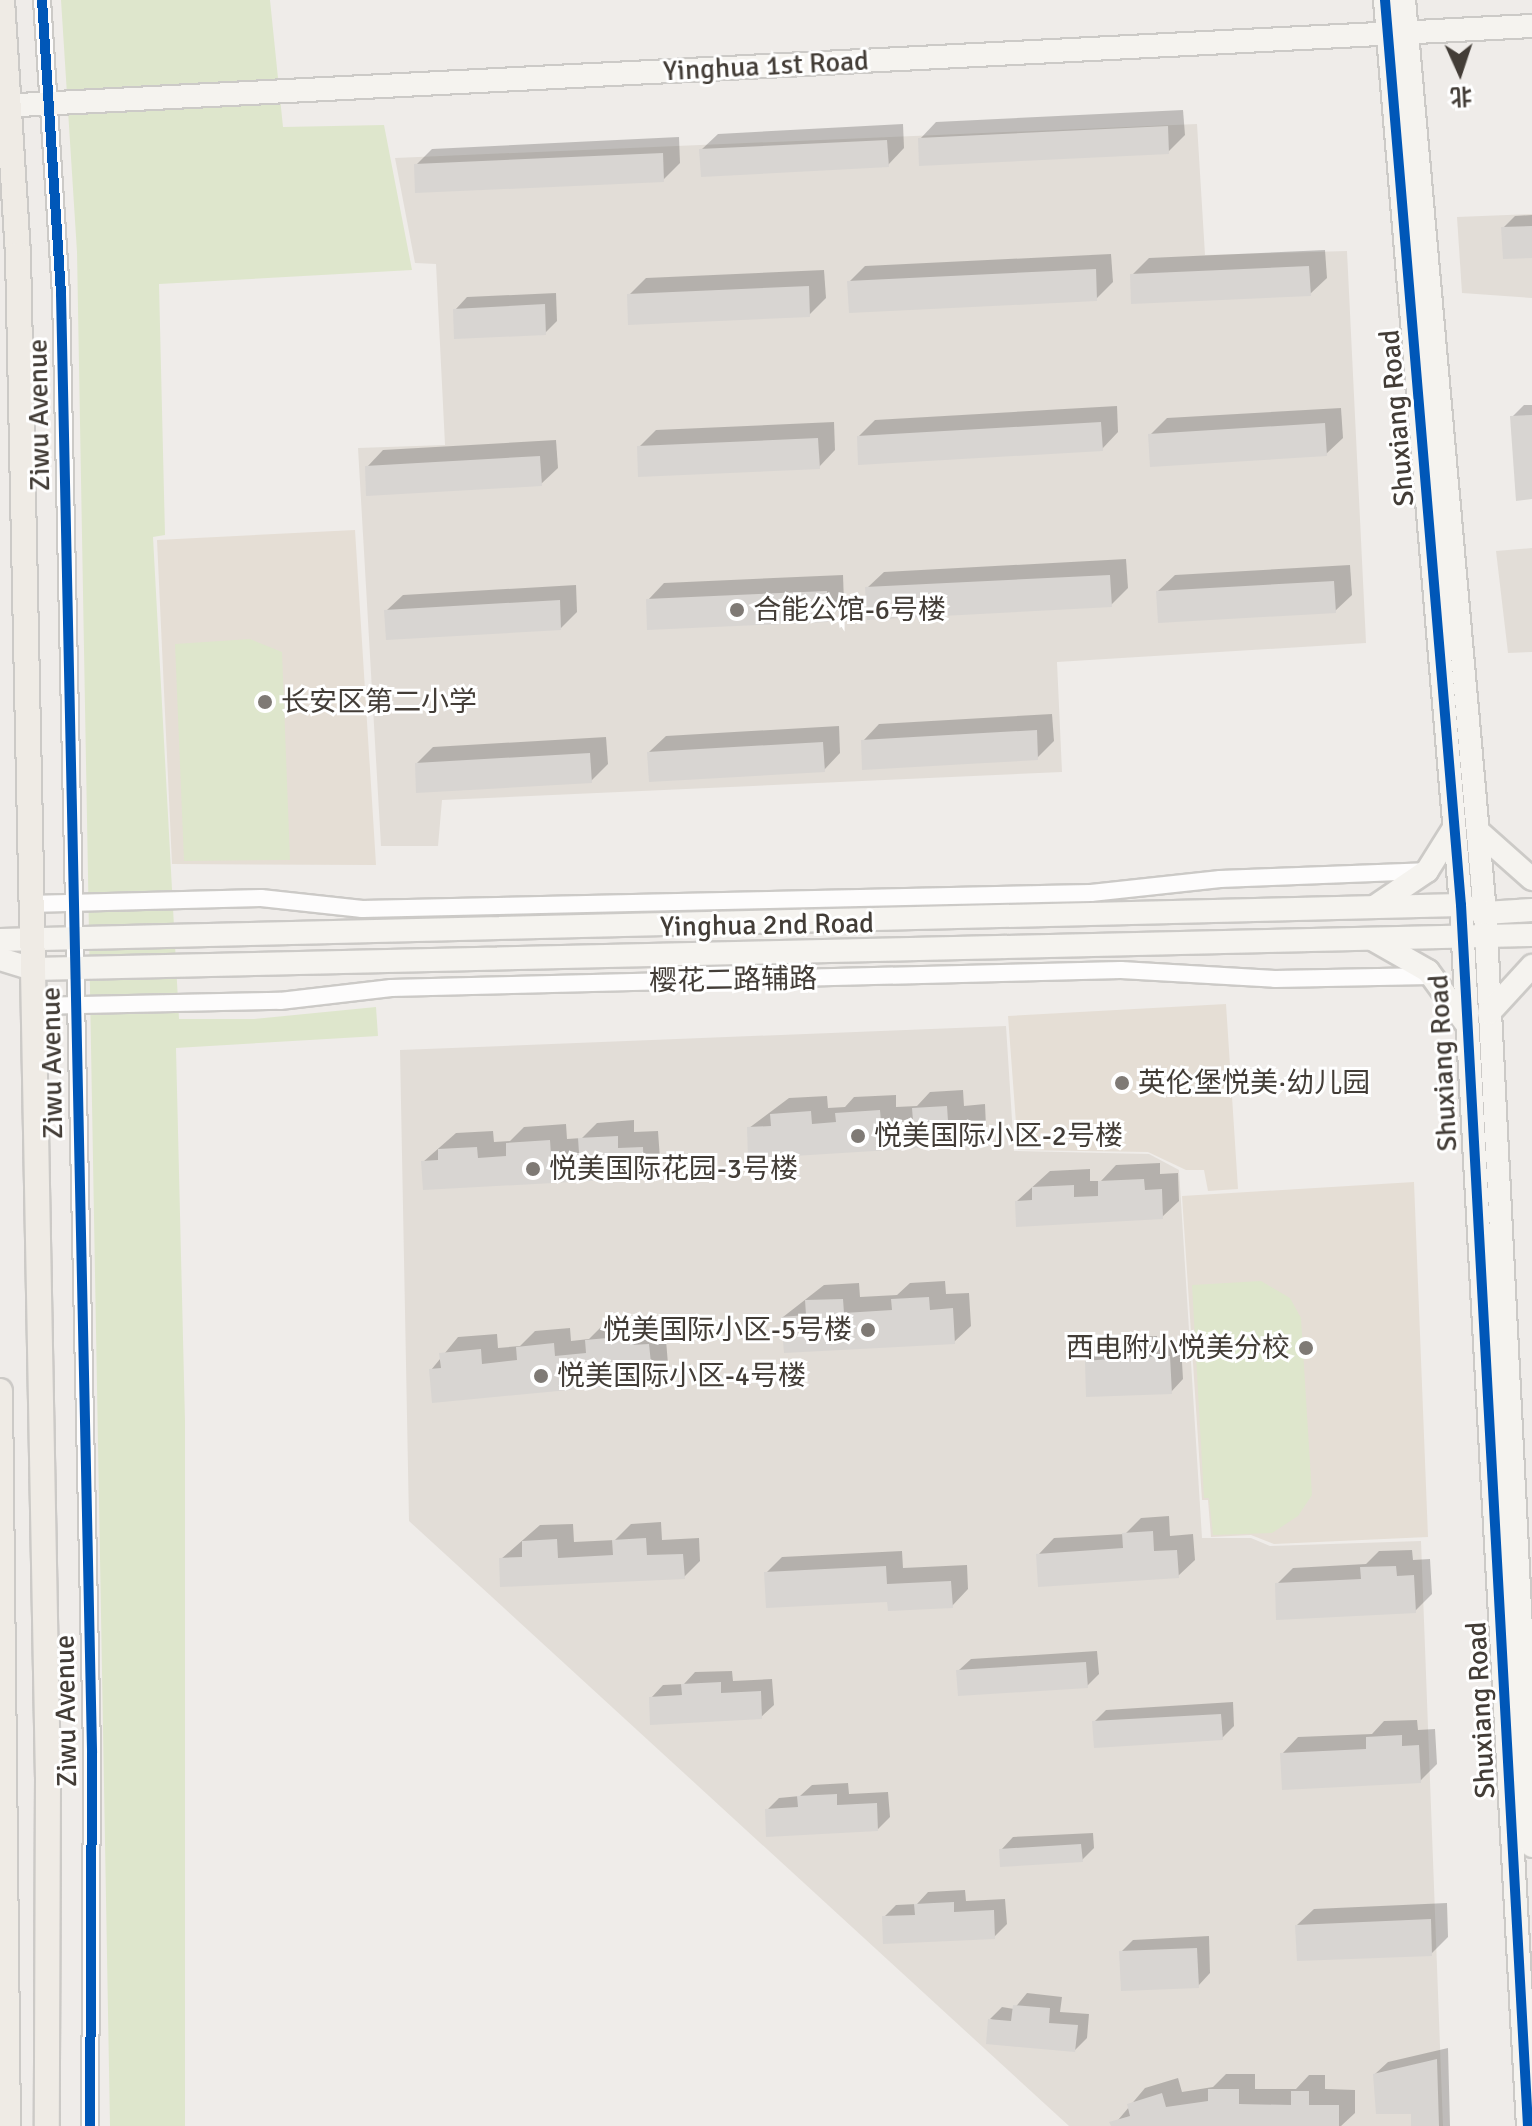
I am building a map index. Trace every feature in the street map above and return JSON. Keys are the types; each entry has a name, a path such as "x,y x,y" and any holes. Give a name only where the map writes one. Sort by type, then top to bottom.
{"main road":[{"name":"Ziwu Avenue","path":"2,0 5,106 18,255 29,904 34,1006 48,1777 47,2126"},
{"path":"0,1391 8,2126"}],"street":[{"name":"Ziwu Avenue","path":"42,0 61,294 92,1753 90,2126"},
{"name":"Shuxiang Road","path":"1385,0 1397,33 1479,832 1532,1846"},
{"name":"Shuxiang Road","path":"1404,0 1397,33 1461,905 1460,935 1528,2126"},
{"name":"Yinghua 1st Road","path":"5,106 1532,26"},
{"path":"1374,907 1427,871 1454,828"},
{"path":"1479,832 1522,866 1532,879"},
{"path":"29,904 261,898 362,909 1091,893 1220,879 1427,871"},
{"name":"Yinghua 2nd Road","path":"0,940 73,942 1461,905 1485,913 1532,910"},
{"name":"Yinghua 2nd Road","path":"0,959 33,969 1532,935"},
{"path":"1367,937 1412,957 1432,976 1465,1022"},
{"name":"樱花二路辅路","path":"34,1006 280,1001 391,988 1121,970 1275,979 1432,976"},
{"path":"1489,1013 1528,970"}],"shaded area":[{"path":"1197,124 1205,255 1347,251 1366,643 1057,662 1062,772 442,800 438,846 381,846 358,448 445,445 436,264 415,263 395,158"},
{"path":"1532,214 1532,298 1462,293 1457,217"},
{"name":"长安区第二小学","path":"355,530 376,865 172,864 157,540"},
{"path":"1532,548 1532,652 1508,653 1496,551"},
{"name":"英伦堡悦美·幼儿园","path":"1226,1004 1238,1189 1208,1191 1204,1170 1186,1170 1148,1152 1018,1150 1008,1016"},
{"path":"1006,1026 1014,1151 1149,1154 1179,1170 1202,1538 1251,1538 1270,1546 1421,1541 1443,2126 1069,2126 409,1521 400,1050"},
{"name":"西电附小悦美分校","path":"1414,1182 1428,1537 1274,1544 1251,1535 1211,1537 1208,1500 1202,1500 1182,1196"}],"green space":[{"path":"61,0 270,0 283,127 384,125 412,270 159,284 165,535 153,537 179,1019 254,1019 376,1007 378,1036 176,1048 185,1421 185,2126 110,2126 77,252"},
{"path":"250,639 282,652 290,860 184,861 175,644"},
{"path":"1261,1281 1290,1298 1301,1318 1312,1495 1298,1516 1272,1533 1213,1535 1209,1498 1204,1498 1192,1285"}],"building":[{"path":"1168,126 1169,154 919,166 918,138"},
{"path":"887,140 889,167 701,177 699,149"},
{"path":"663,153 664,182 415,193 414,164"},
{"path":"1532,226 1532,258 1503,259 1501,227"},
{"path":"1309,266 1311,296 1131,304 1130,274"},
{"path":"1096,269 1097,301 849,313 847,281"},
{"path":"809,286 810,317 628,325 627,294"},
{"path":"545,304 546,335 454,339 453,309"},
{"path":"1532,415 1532,499 1516,501 1510,416"},
{"path":"1101,422 1103,451 858,465 857,436"},
{"path":"1325,423 1327,456 1150,467 1148,434"},
{"path":"818,438 820,469 638,477 637,446"},
{"path":"540,456 542,486 366,496 365,466"},
{"path":"1110,575 1112,607 867,620 865,587"},
{"path":"1334,581 1336,613 1158,623 1156,591"},
{"name":"合能公馆-6号楼","path":"827,591 828,622 647,630 646,599"},
{"path":"560,600 561,630 386,640 384,610"},
{"path":"1037,730 1038,760 862,770 861,740"},
{"path":"823,742 825,772 649,782 647,752"},
{"path":"590,753 592,783 416,793 415,763"},
{"name":"悦美国际小区-2号楼","path":"947,1106 948,1121 969,1120 970,1145 748,1159 747,1127 771,1126 770,1114 811,1111 812,1124 836,1122 835,1113 880,1110 881,1122 913,1121 912,1108"},
{"name":"悦美国际花园-3号楼","path":"618,1136 618,1148 643,1147 644,1178 423,1190 421,1161 438,1160 438,1149 477,1147 478,1158 506,1156 506,1143 550,1140 551,1155 579,1153 578,1138"},
{"path":"1144,1179 1145,1190 1162,1189 1163,1219 1016,1227 1015,1201 1032,1200 1032,1187 1074,1185 1074,1197 1098,1196 1098,1181"},
{"name":"悦美国际小区-5号楼","path":"929,1297 930,1310 953,1308 955,1344 784,1353 781,1317 806,1315 805,1300 843,1299 844,1313 892,1310 891,1299"},
{"name":"悦美国际小区-4号楼","path":"630,1336 631,1345 649,1344 653,1382 432,1403 429,1369 441,1368 439,1353 481,1349 482,1364 517,1360 516,1347 554,1343 555,1356 586,1353 585,1340"},
{"path":"1145,1347 1146,1357 1170,1356 1172,1394 1086,1397 1085,1361 1109,1359 1108,1348"},
{"path":"1153,1531 1154,1551 1177,1550 1179,1578 1038,1587 1036,1554 1123,1548 1122,1533"},
{"path":"646,1538 647,1555 683,1554 685,1579 500,1587 499,1558 522,1557 522,1541 557,1539 558,1558 613,1555 612,1540"},
{"path":"886,1566 887,1584 951,1581 953,1608 888,1611 887,1602 766,1608 764,1572"},
{"path":"1396,1566 1397,1576 1414,1575 1416,1613 1276,1620 1275,1583 1361,1579 1360,1567"},
{"path":"1086,1662 1088,1688 958,1696 956,1670"},
{"path":"721,1682 721,1693 761,1691 762,1719 650,1725 649,1697 682,1695 681,1684"},
{"path":"1221,1714 1223,1740 1094,1748 1092,1721"},
{"path":"1402,1735 1402,1746 1419,1745 1421,1783 1282,1790 1280,1753 1366,1749 1366,1737"},
{"path":"837,1794 837,1805 877,1803 878,1831 766,1837 765,1809 798,1807 797,1796"},
{"path":"1081,1844 1083,1862 1000,1867 999,1849"},
{"path":"954,1902 954,1912 994,1910 995,1939 883,1944 882,1916 915,1915 914,1904"},
{"path":"1431,1919 1432,1956 1297,1961 1295,1925"},
{"path":"1197,1948 1199,1988 1121,1991 1119,1951"},
{"path":"1013,2005 1050,2008 1049,2023 1078,2025 1075,2052 986,2044 988,2019 1011,2021"},
{"path":"1437,2059 1439,2126 1411,2126 1411,2114 1376,2114 1373,2074"},
{"path":"1208,2089 1239,2089 1239,2104 1291,2105 1291,2091 1309,2091 1309,2105 1339,2105 1339,2126 1111,2126 1109,2122 1130,2116 1127,2104 1162,2093 1166,2107 1208,2101"}],"cycle path":[{"path":"42,0 61,294 92,1753 90,2126"},
{"path":"1385,0 1461,905 1528,2126"}],"place":[{"name":"合能公馆-6号楼","path":"737,610"},
{"name":"长安区第二小学","path":"265,702"},
{"name":"英伦堡悦美·幼儿园","path":"1122,1083"},
{"name":"悦美国际小区-2号楼","path":"858,1136"},
{"name":"悦美国际花园-3号楼","path":"533,1169"},
{"name":"悦美国际小区-5号楼","path":"868,1330"},
{"name":"西电附小悦美分校","path":"1306,1348"},
{"name":"悦美国际小区-4号楼","path":"541,1376"}]}
